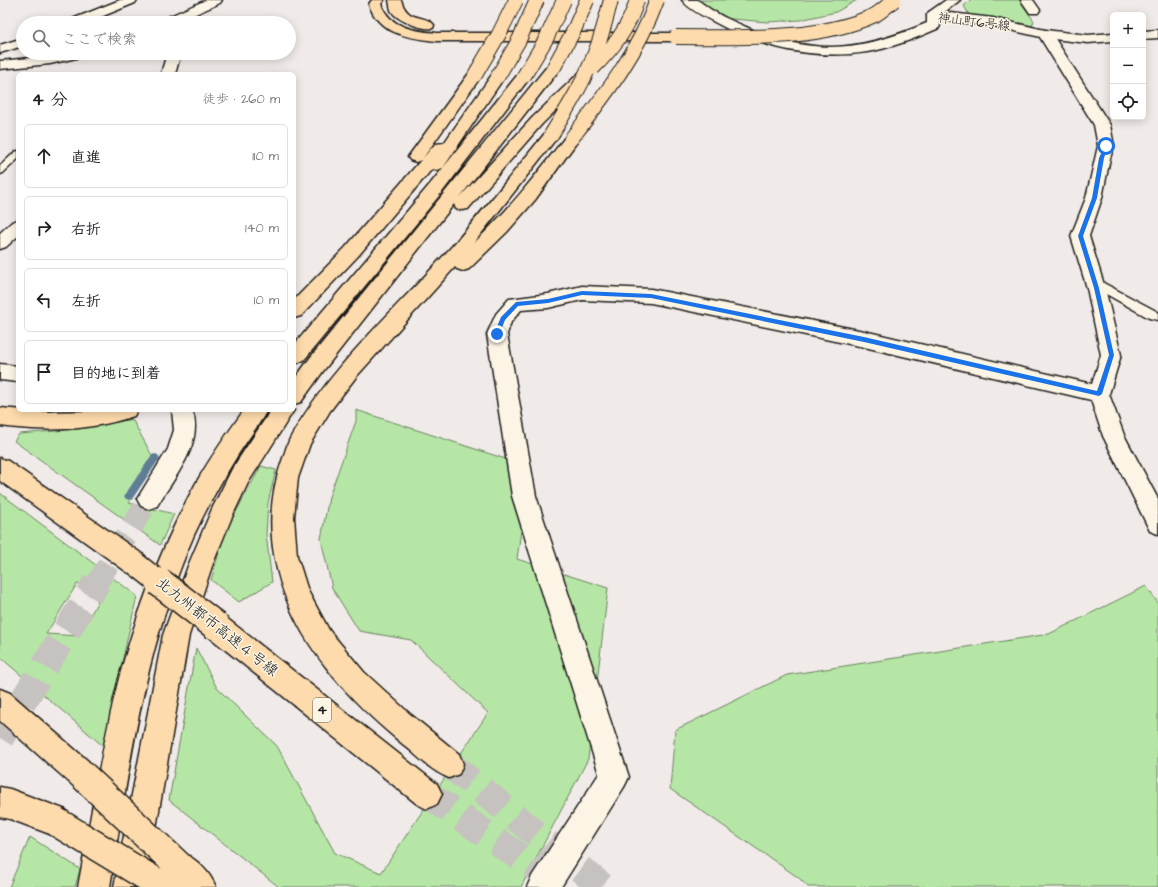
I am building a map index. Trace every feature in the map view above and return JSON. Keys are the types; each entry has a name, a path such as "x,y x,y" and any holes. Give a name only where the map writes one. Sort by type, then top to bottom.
{"highway":[{"path":"378,0 375,4 379,16 393,26 417,34 438,37 676,37 786,35 838,28 860,21 881,11 894,0"},
{"path":"395,0 398,10 409,19 430,25 455,27 658,23"},
{"path":"334,270 475,75 499,34 516,0"},
{"path":"296,357 417,194 498,76 519,40 537,0"},
{"path":"296,357 437,186 524,76 543,45 558,16 564,0"},
{"path":"296,393 317,364 554,67 574,30 587,0"},
{"path":"449,764 400,724 354,682 320,639 297,596 285,556 282,517 287,478 300,441 323,405 336,388 457,253 551,135 572,101 589,69 603,32 611,0"},
{"path":"317,364 537,121 604,57 624,33 633,14 637,0"},
{"path":"375,344 463,265 501,228 529,196 625,69 646,30 657,0"},
{"path":"698,24 776,26 803,24 845,16 870,5 873,0"},
{"path":"296,309 334,270 408,187 498,76"},
{"path":"0,417 45,420 85,419 117,412"},
{"path":"94,887 117,755 132,681 153,612 180,542 205,490 234,441 255,412"},
{"path":"130,887 176,635 200,566 233,490 265,435 282,412"},
{"name":"北九州都市高速４号線","path":"0,468 136,564 427,794"},
{"path":"0,703 78,771 182,881"},
{"path":"0,802 10,804 55,821 182,881"}],"street":[{"path":"92,16 131,0"},
{"name":"神山町6号線","path":"688,0 706,13 744,33 795,48 828,52 867,48 903,38 934,25 933,15 993,22 1045,34 1088,39 1110,37"},
{"path":"933,15 954,0"},
{"path":"188,16 212,1"},
{"path":"1045,34 1102,126 1106,146 1094,198 1080,236 1094,282 1112,355 1099,394 1114,436 1158,523"},
{"path":"1146,35 1158,34"},
{"path":"0,49 16,44"},
{"path":"0,65 50,60"},
{"path":"169,72 172,60"},
{"path":"0,243 16,228"},
{"path":"544,887 614,777 524,496 497,334 503,319 516,304 548,301 582,293 651,296 864,339 1099,394"},
{"path":"0,372 16,374"},
{"path":"149,499 178,452 185,430 182,412"}],"lane":[{"path":"0,171 16,156"},
{"path":"1094,282 1158,316"}],"green space":[{"path":"694,0 857,0 836,12 800,20 767,22 722,18"},
{"path":"970,0 1019,0 1034,21 1032,26 969,15 964,6"},
{"path":"356,410 530,467 517,559 608,588 588,759 521,887 279,887 169,800 196,648 217,688 277,746 335,853 381,873 488,713 411,640 359,631 332,588 321,539 329,497 356,421"},
{"path":"132,419 155,461 129,503 174,514 160,545 14,441 19,434 79,429"},
{"path":"261,466 276,470 268,503 266,534 272,582 239,602 211,580 225,532"},
{"path":"0,493 137,596 103,746 0,657","holes":["77,584 105,588 79,636 46,634"]},
{"path":"1146,586 1158,603 1158,887 808,887 799,878 670,789 675,730 787,675 1049,634"},
{"path":"30,837 80,869 75,887 9,887"}],"waterway":[{"path":"129,496 155,458"}],"tunnel":[{"path":"97,583 149,499"},
{"path":"0,738 97,582"},
{"path":"449,764 603,887"},
{"path":"427,794 564,887"}],"route":[{"path":"497,334 503,319 516,304 548,301 582,293 651,296 864,339 1099,394 1112,355 1096,288 1080,236 1094,198 1106,146"}]}
